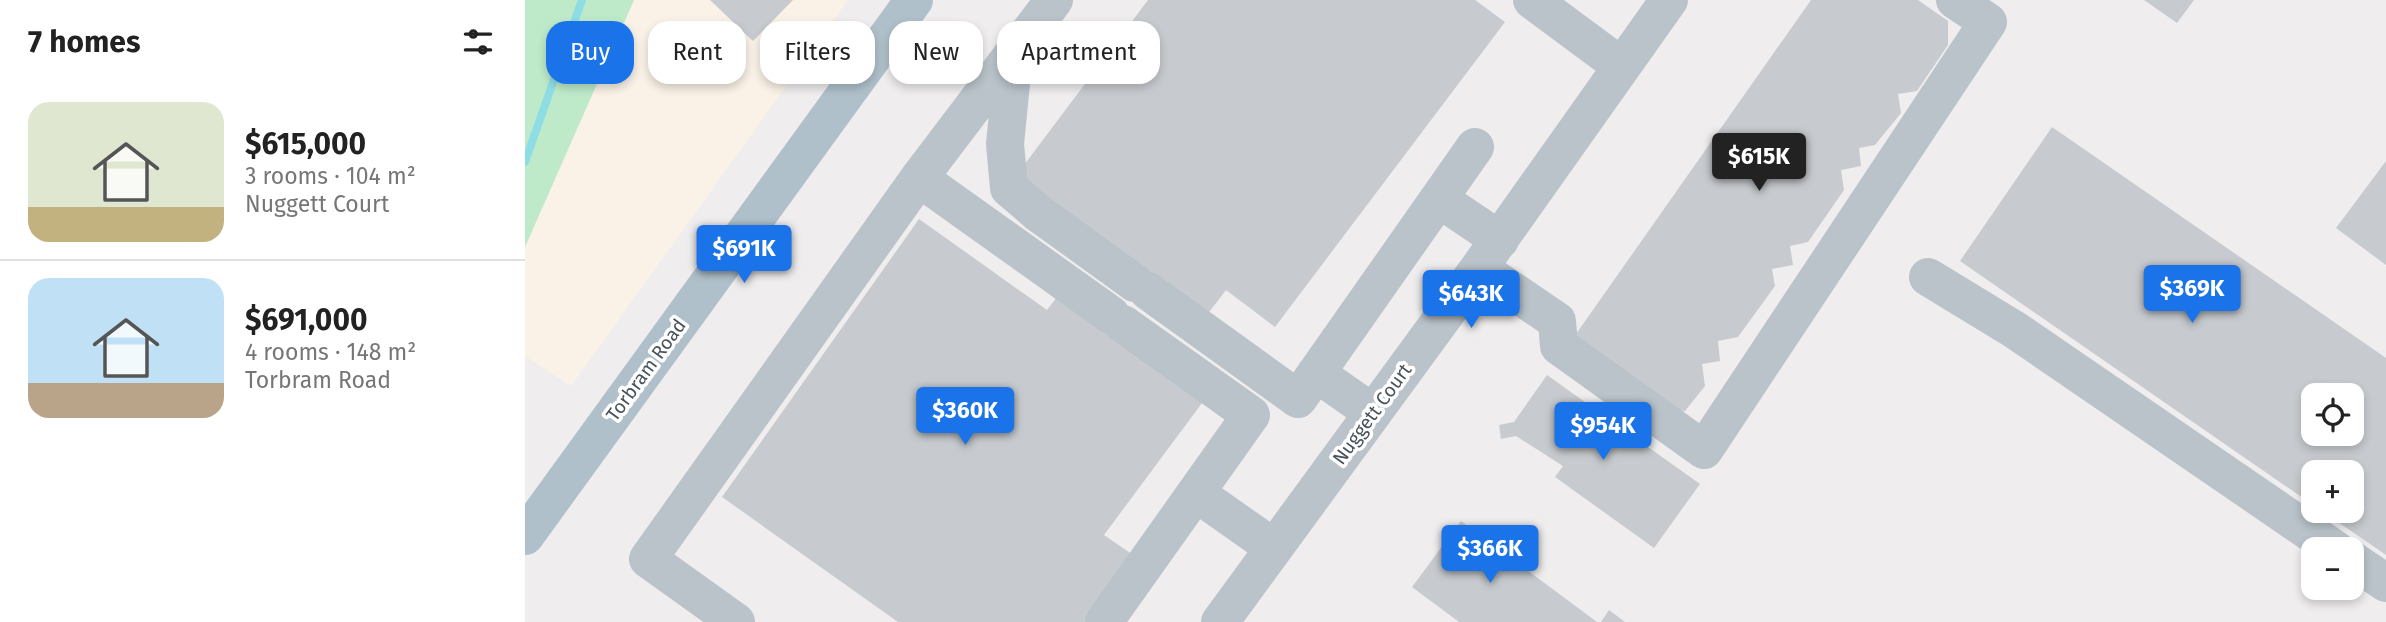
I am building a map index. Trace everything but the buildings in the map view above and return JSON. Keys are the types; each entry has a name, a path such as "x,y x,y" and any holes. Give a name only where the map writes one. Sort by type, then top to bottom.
{"main road":[{"name":"Torbram Road","path":"525,536 914,0"}],"street":[{"path":"1038,21 1054,0"},
{"path":"1532,0 1621,66"},
{"name":"Nuggett Court","path":"1220,622 1489,254 1669,0"},
{"path":"1439,198 1489,254 1557,321 1559,346 1704,450 1989,22 1955,0"},
{"path":"736,622 648,559 919,178 997,75"},
{"path":"1011,84 1005,144 1009,188 1038,213 1298,399 1475,147"},
{"path":"919,178 1251,415 1104,622"},
{"path":"1928,277 2015,330 2317,537"},
{"path":"1316,373 1373,413"},
{"path":"1196,493 1274,548"},
{"path":"2364,568 2386,583"}],"shaded area":[{"path":"634,0 848,0 833,21 760,21 760,84 788,84 571,386 525,356 525,247 597,84 634,84 634,21 625,21"}],"green space":[{"path":"525,0 634,0 625,21 546,21 546,84 597,84 525,247"}],"waterway":[{"path":"525,162 582,0"}]}
